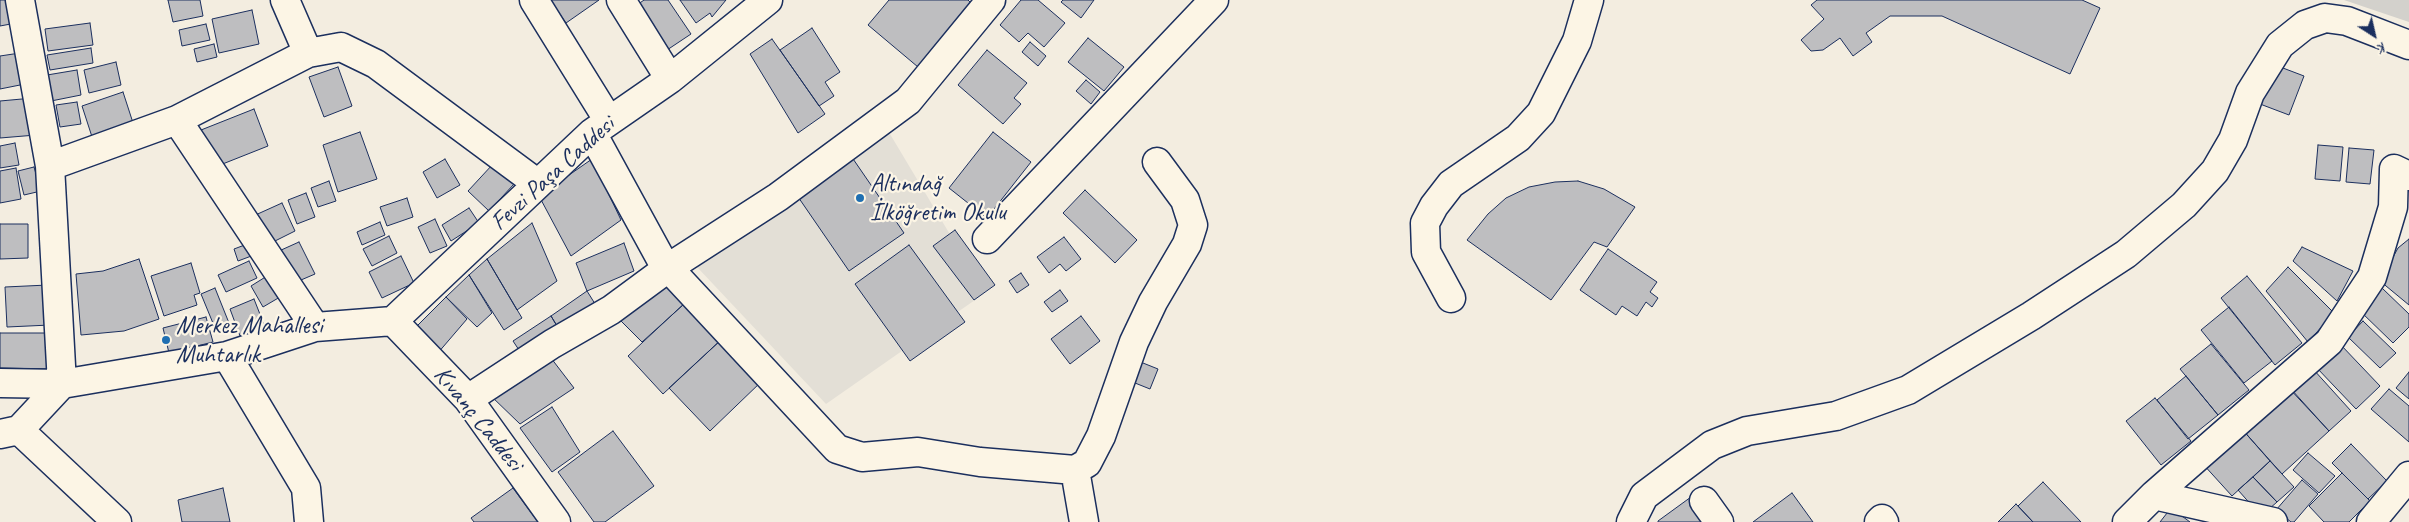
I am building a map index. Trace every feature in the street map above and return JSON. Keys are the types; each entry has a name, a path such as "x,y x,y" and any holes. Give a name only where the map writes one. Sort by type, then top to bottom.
{"street":[{"path":"20,0 50,166 62,384"},
{"path":"285,0 308,53"},
{"path":"534,0 600,127 662,261 837,449 862,457 918,452 980,462 1075,470 1087,463 1101,436 1134,342 1153,302 1188,244 1193,225 1185,200 1157,162"},
{"path":"620,0 670,79"},
{"name":"Fevzi Paşa Caddesi","path":"393,321 600,127 670,79 768,0"},
{"path":"468,399 552,344 611,310 668,268 778,197 908,102 991,0"},
{"path":"987,239 1214,0"},
{"path":"1451,298 1426,252 1425,223 1434,206 1451,184 1518,138 1541,113 1577,41 1589,0"},
{"path":"1631,522 1644,496 1712,445 1747,431 1836,416 1908,390 2031,316 2126,254 2184,205 2215,171 2233,140 2250,93 2280,45 2306,25 2325,18 2348,21 2409,45"},
{"path":"50,166 178,120 308,53 341,47 376,64 538,184"},
{"path":"178,120 315,327"},
{"path":"2127,522 2154,495 2329,342 2372,277 2392,207 2394,169 2409,176"},
{"path":"0,382 62,384 227,356 315,327 393,321"},
{"name":"Kıvanç Caddesi","path":"393,321 468,399 556,522"},
{"path":"227,356 306,488 309,522"},
{"path":"62,384 9,432 117,522"},
{"path":"1075,470 1084,522"},
{"path":"2371,522 2409,476"},
{"path":"2154,495 2272,522"},
{"path":"1879,522 1882,519 1884,522"}],"shaded area":[{"path":"2344,0 2409,0 2409,22"},
{"name":"Altındağ İlköğretim Okulu","path":"887,129 985,293 826,404 697,267"}],"building":[{"path":"0,0 9,0 16,23 0,26"},
{"path":"168,0 200,0 203,16 173,22"},
{"path":"550,0 599,0 566,23"},
{"path":"644,0 668,0 691,34 667,50 637,5"},
{"path":"680,0 726,0 712,17 710,13 696,23"},
{"path":"889,0 968,0 971,3 918,67 868,25"},
{"path":"1021,0 1038,0 1065,23 1044,47 1028,33 1019,42 1000,25"},
{"path":"1063,0 1094,0 1081,18 1061,2"},
{"path":"1817,0 2082,0 2100,8 2070,74 1942,16 1890,16 1866,33 1872,42 1853,56 1840,38 1823,50 1811,51 1801,40 1824,19 1811,5"},
{"path":"252,10 259,44 219,53 212,19"},
{"path":"90,23 93,45 48,51 45,29"},
{"path":"206,24 210,40 182,46 179,30"},
{"path":"812,28 840,72 825,82 834,96 819,106 780,50"},
{"path":"1088,38 1124,67 1104,91 1068,62"},
{"path":"772,39 825,114 798,133 750,54"},
{"path":"1030,42 1046,56 1038,66 1022,52"},
{"path":"214,44 217,57 197,62 194,49"},
{"path":"91,48 93,63 50,70 47,55"},
{"path":"987,50 1027,83 1014,98 1021,104 1003,124 958,85"},
{"path":"20,53 25,84 0,89 0,56"},
{"path":"116,62 121,85 89,93 84,70"},
{"path":"2275,65 2304,76 2289,115 2260,104"},
{"path":"338,67 352,106 324,117 309,77"},
{"path":"77,70 81,95 51,101 47,75"},
{"path":"1086,80 1100,92 1091,104 1076,91"},
{"path":"123,92 135,129 94,143 82,106"},
{"path":"33,98 36,135 0,138 0,101"},
{"path":"77,102 81,124 60,127 56,105"},
{"path":"254,109 268,146 215,167 201,130"},
{"path":"360,132 377,179 338,192 323,145"},
{"path":"993,132 1031,162 987,218 949,188"},
{"path":"15,143 19,165 0,168 0,146"},
{"path":"2318,145 2343,147 2340,181 2315,179"},
{"path":"2349,148 2374,150 2370,184 2346,182"},
{"path":"849,153 904,233 849,271 794,191"},
{"path":"445,159 460,185 437,198 423,172"},
{"path":"592,159 621,220 571,256 539,196"},
{"path":"493,164 514,184 489,211 468,191"},
{"path":"34,167 41,191 24,195 18,171"},
{"path":"16,168 21,199 0,203 0,171"},
{"path":"329,181 336,201 318,207 311,188"},
{"path":"1578,181 1604,189 1635,207 1607,247 1594,242 1551,300 1467,240 1488,214 1506,198 1529,187 1555,182"},
{"path":"1085,190 1137,240 1115,263 1063,213"},
{"path":"306,193 315,217 297,224 288,200"},
{"path":"407,198 413,217 387,226 380,207"},
{"path":"282,203 295,231 265,246 251,217"},
{"path":"469,208 479,223 451,241 442,225"},
{"path":"435,219 447,246 430,253 418,227"},
{"path":"380,222 385,235 362,245 357,232"},
{"path":"532,223 557,281 517,310 487,259"},
{"path":"0,224 28,224 28,258 0,259"},
{"path":"955,230 995,285 974,300 933,246"},
{"path":"389,236 397,253 372,266 363,249"},
{"path":"1064,237 1081,259 1066,271 1060,264 1049,273 1037,257"},
{"path":"2409,239 2409,305 2380,281 2398,248"},
{"path":"299,242 315,274 294,283 279,251"},
{"path":"250,243 254,255 238,261 234,249"},
{"path":"624,243 634,271 587,291 576,263"},
{"path":"909,245 965,322 910,361 855,284"},
{"path":"2302,247 2353,271 2337,301 2293,261"},
{"path":"1608,249 1657,282 1650,292 1658,298 1652,307 1646,302 1637,316 1622,306 1616,315 1580,290"},
{"path":"401,256 414,283 382,298 369,272"},
{"path":"139,259 159,319 124,331 81,335 76,274 103,271"},
{"path":"487,259 522,318 504,330 469,275"},
{"path":"249,261 257,278 226,292 218,275"},
{"path":"191,263 200,293 194,295 197,305 164,316 151,276"},
{"path":"2288,267 2334,313 2308,342 2266,291"},
{"path":"1021,273 1029,285 1017,293 1009,281"},
{"path":"469,275 492,313 477,327 446,297"},
{"path":"267,276 280,297 263,307 251,286"},
{"path":"2247,276 2302,343 2275,365 2221,298"},
{"path":"659,279 683,305 642,342 618,318"},
{"path":"48,285 50,325 7,327 5,287"},
{"path":"215,288 231,328 217,333 201,294"},
{"path":"2382,288 2409,314 2409,327 2393,343 2360,311"},
{"path":"1060,290 1068,301 1052,312 1044,302"},
{"path":"587,291 597,307 560,331 551,316"},
{"path":"446,297 467,319 437,354 413,330"},
{"path":"254,299 265,327 240,336 230,309"},
{"path":"688,300 723,338 663,394 628,356"},
{"path":"2229,307 2272,361 2244,383 2201,330"},
{"path":"551,316 560,331 523,356 513,341"},
{"path":"1081,316 1100,341 1070,364 1051,339"},
{"path":"206,317 213,342 169,353 163,328"},
{"path":"2363,321 2396,353 2380,368 2348,337"},
{"path":"0,333 49,333 48,369 0,368"},
{"path":"723,338 762,381 710,431 669,388"},
{"path":"2211,344 2249,390 2218,415 2180,369"},
{"path":"2340,344 2380,386 2356,409 2316,367"},
{"path":"551,358 574,388 520,424 490,395"},
{"path":"1133,359 1158,369 1150,389 1125,379"},
{"path":"2313,369 2351,411 2329,431 2291,389"},
{"path":"2409,372 2409,399 2396,388"},
{"path":"2186,376 2218,415 2188,439 2157,400"},
{"path":"2287,386 2329,431 2282,474 2241,428"},
{"path":"2389,389 2409,406 2409,442 2371,409"},
{"path":"2155,398 2191,441 2161,465 2126,421"},
{"path":"552,407 580,452 552,472 520,428"},
{"path":"2241,428 2270,461 2232,496 2202,463"},
{"path":"613,431 654,486 605,522 594,522 558,472"},
{"path":"2351,444 2387,481 2368,499 2332,463"},
{"path":"2308,453 2335,476 2319,493 2293,470"},
{"path":"2270,461 2294,487 2277,502 2253,477"},
{"path":"2342,473 2370,501 2349,522 2324,522 2309,506"},
{"path":"2253,477 2277,502 2261,516 2238,490"},
{"path":"2302,480 2318,494 2294,522 2291,522 2276,510"},
{"path":"2043,482 2081,522 2033,522 2018,506"},
{"path":"223,488 230,522 182,522 178,500"},
{"path":"513,488 538,522 474,522 471,518"},
{"path":"1792,493 1813,522 1753,522"},
{"path":"1691,497 1711,522 1658,522 1658,521"},
{"path":"2016,504 2033,522 1998,522"},
{"path":"2171,508 2190,522 2160,522"}],"place":[{"name":"Altındağ İlköğretim Okulu","path":"860,198"},
{"name":"Merkez Mahallesi Muhtarlık","path":"166,340"}]}
